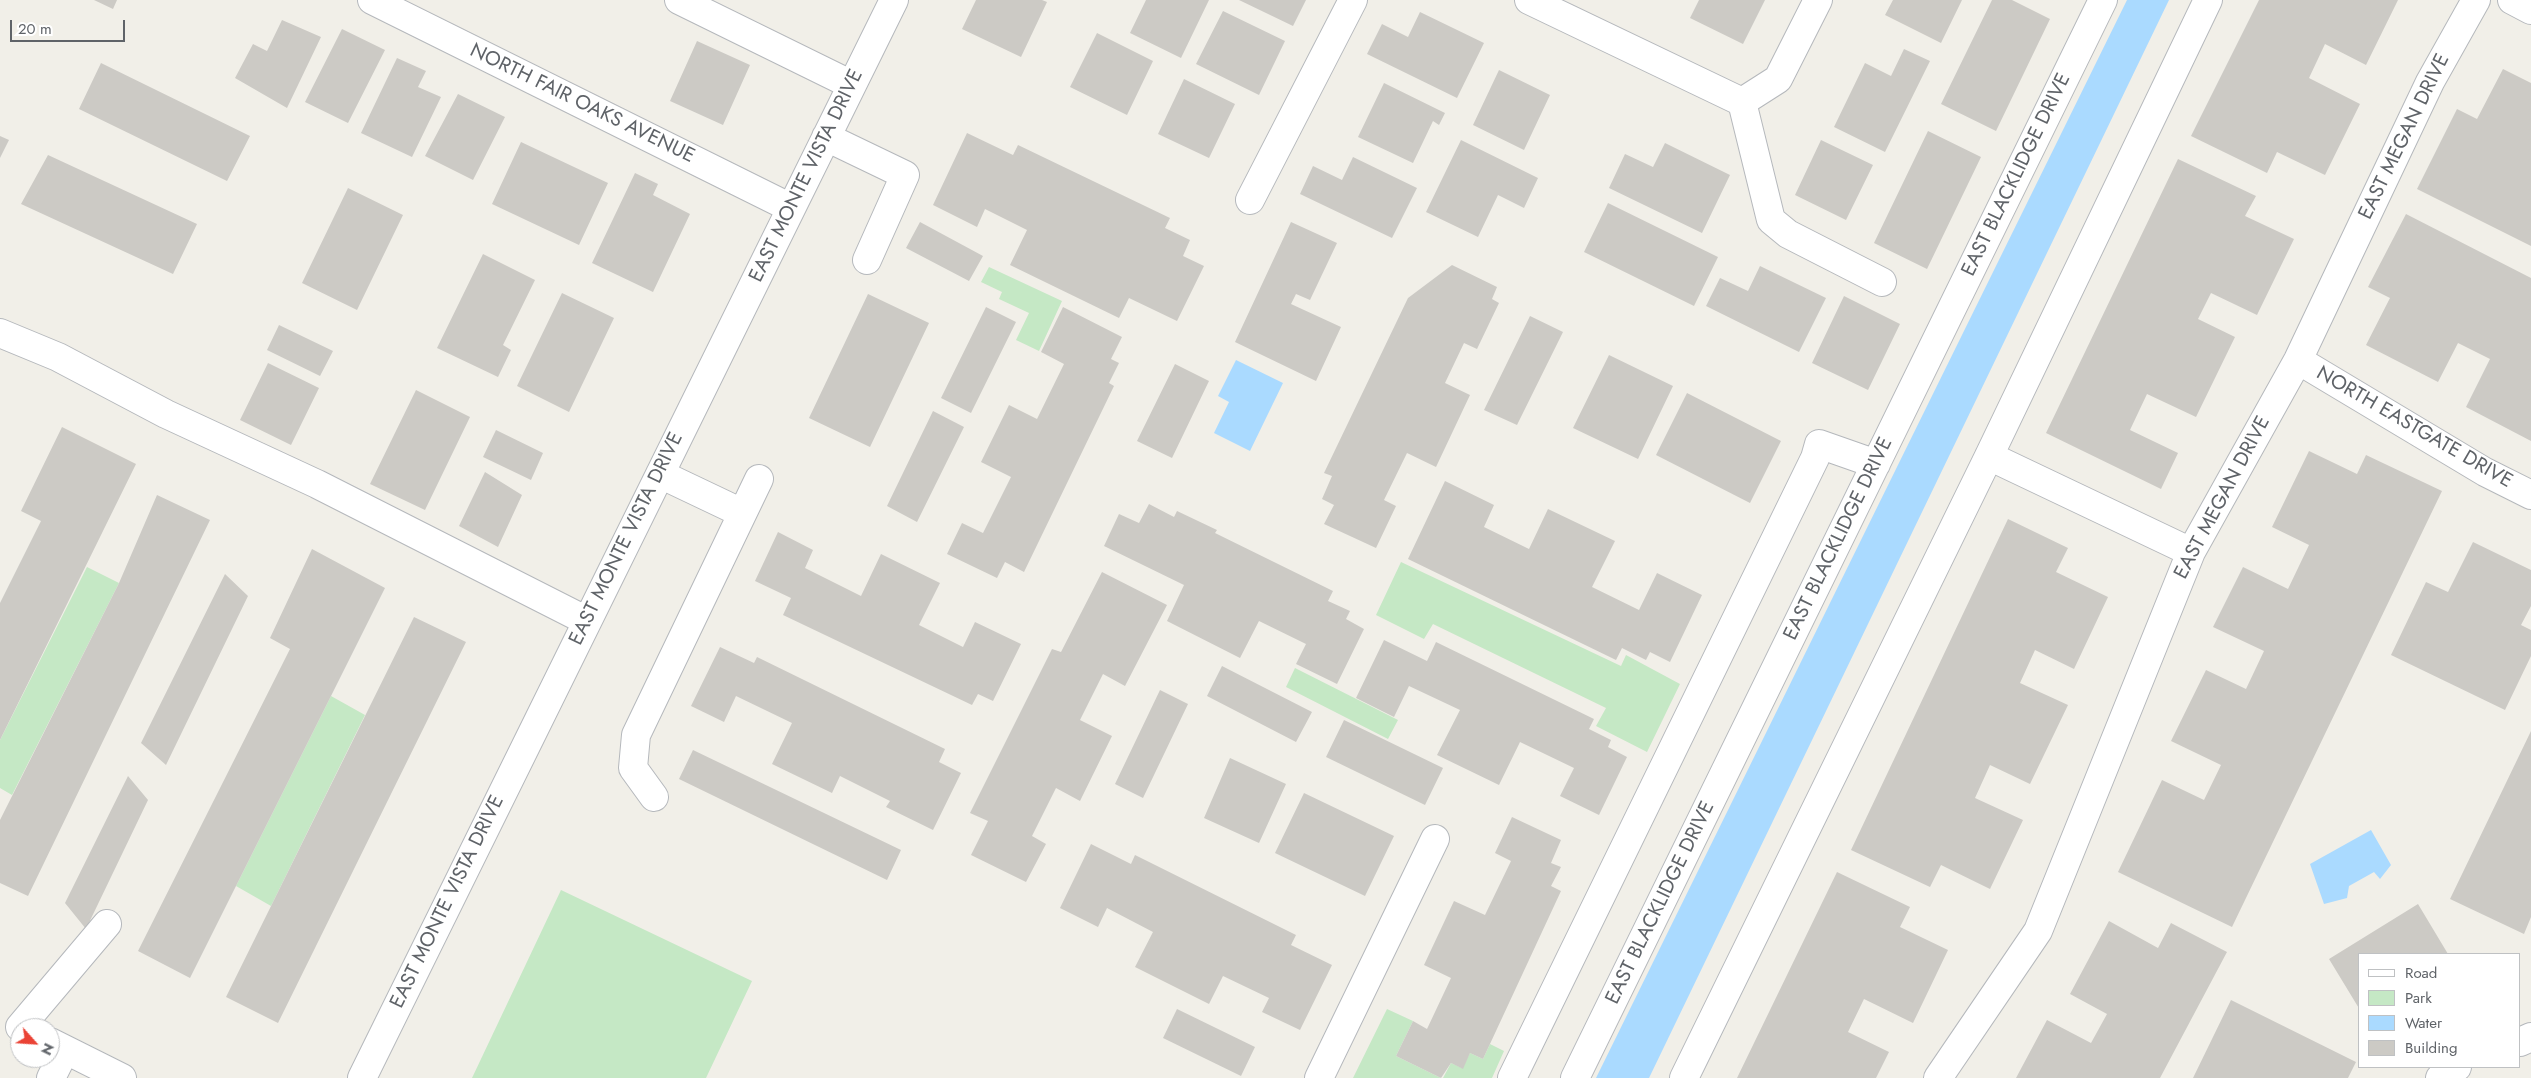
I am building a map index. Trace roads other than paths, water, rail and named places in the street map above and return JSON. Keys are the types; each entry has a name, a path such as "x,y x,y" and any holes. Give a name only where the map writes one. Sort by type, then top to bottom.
{"street":[{"name":"NORTH FAIR OAKS AVENUE","path":"372,0 791,208"},
{"path":"679,0 852,85"},
{"name":"EAST MONTE VISTA DRIVE","path":"362,1078 894,0"},
{"path":"1250,200 1353,0"},
{"path":"1528,0 1742,102"},
{"path":"1742,102 1778,79 1818,0"},
{"name":"EAST BLACKLIDGE DRIVE","path":"1575,1078 2103,0"},
{"path":"1684,1078 1989,456 2208,0"},
{"name":"EAST MEGAN DRIVE","path":"1938,1078 2038,931 2191,552 2298,360 2430,82 2476,0"},
{"path":"2512,0 2531,10"},
{"path":"1742,102 1771,220 1788,234 1882,282"},
{"path":"826,137 905,174 866,260"},
{"path":"0,333 58,357 166,414 317,484 587,621"},
{"name":"NORTH EASTGATE DRIVE","path":"2298,360 2485,472 2531,495"},
{"path":"1512,1078 1815,458 1819,444 1876,464"},
{"path":"1989,456 2191,552"},
{"path":"660,474 742,513"},
{"path":"654,797 633,768 636,735 759,479"},
{"path":"1319,1078 1435,838"},
{"path":"29,1018 107,924"},
{"path":"60,1047 122,1078"},
{"path":"2440,1078 2455,1068"}],"water":[{"path":"2127,0 2169,0 1649,1078 1596,1078"},
{"path":"1236,360 1283,383 1250,451 1214,433 1229,402 1218,396"},
{"path":"2371,830 2391,865 2380,879 2374,872 2349,886 2347,898 2324,904 2310,864"}]}
